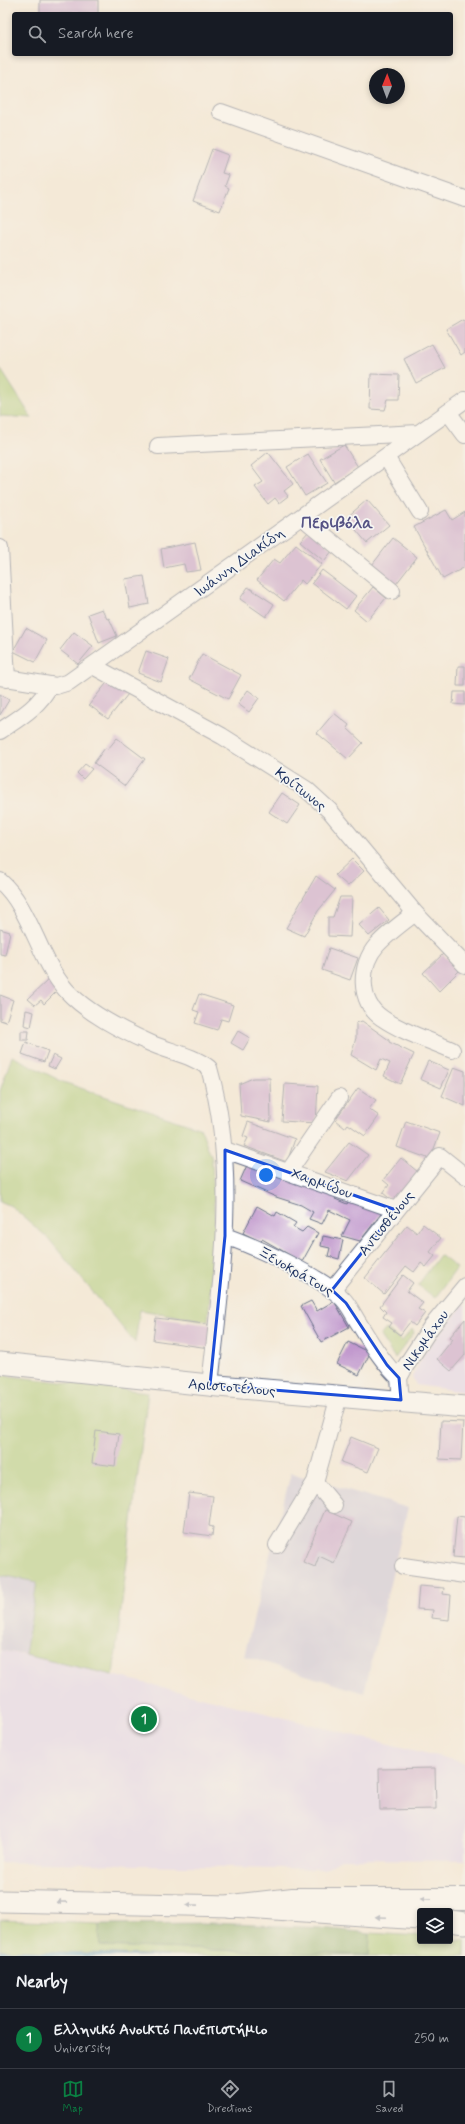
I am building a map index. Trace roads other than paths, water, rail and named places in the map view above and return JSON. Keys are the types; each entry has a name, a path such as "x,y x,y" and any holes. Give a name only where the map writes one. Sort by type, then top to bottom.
{"highway":[{"path":"231,1906 293,1899 465,1899"}],"main road":[{"name":"Αριστοτέλους","path":"0,1363 210,1385 401,1400 465,1407"},
{"path":"0,1901 231,1906 417,1919"},
{"path":"453,1921 465,1923"}],"street":[{"path":"221,112 465,198"},
{"name":"Ιωάννη Διακίδη","path":"3,678 56,686 69,682 465,400"},
{"path":"448,412 465,435"},
{"path":"158,446 419,433"},
{"path":"386,457 420,512"},
{"path":"302,517 392,591"},
{"path":"0,548 3,678"},
{"name":"Κρίτωνος","path":"93,666 222,736 306,789 330,811 415,913 465,964"},
{"path":"0,731 32,709 43,697 50,685"},
{"path":"0,881 12,892 56,977 76,1000 90,1010 150,1043 202,1062 209,1068 225,1150 225,1236 210,1385"},
{"path":"415,913 382,940 371,953 365,970 365,996 370,1007 381,1018 452,1050"},
{"path":"289,1171 338,1098"},
{"name":"Χαρμίδου","path":"225,1150 289,1171 396,1210"},
{"name":"Αντισθένους","path":"332,1290 440,1156 465,1176"},
{"name":"Ξενοκράτους","path":"225,1236 245,1243 270,1255 332,1290 343,1298 387,1365 399,1378"},
{"name":"Νικομάχου","path":"401,1400 399,1378 418,1345 465,1286"},
{"path":"277,1545 315,1482 338,1396"},
{"path":"315,1482 334,1504"},
{"path":"403,1566 465,1575"}],"water":[{"path":"0,1950 168,1956 0,1956"}],"place":[{"name":"Ελληνικό Ανοικτό Πανεπιστήμιο","path":"144,1719"}],"district":[{"name":"Περιβόλα","path":"337,522"}]}
